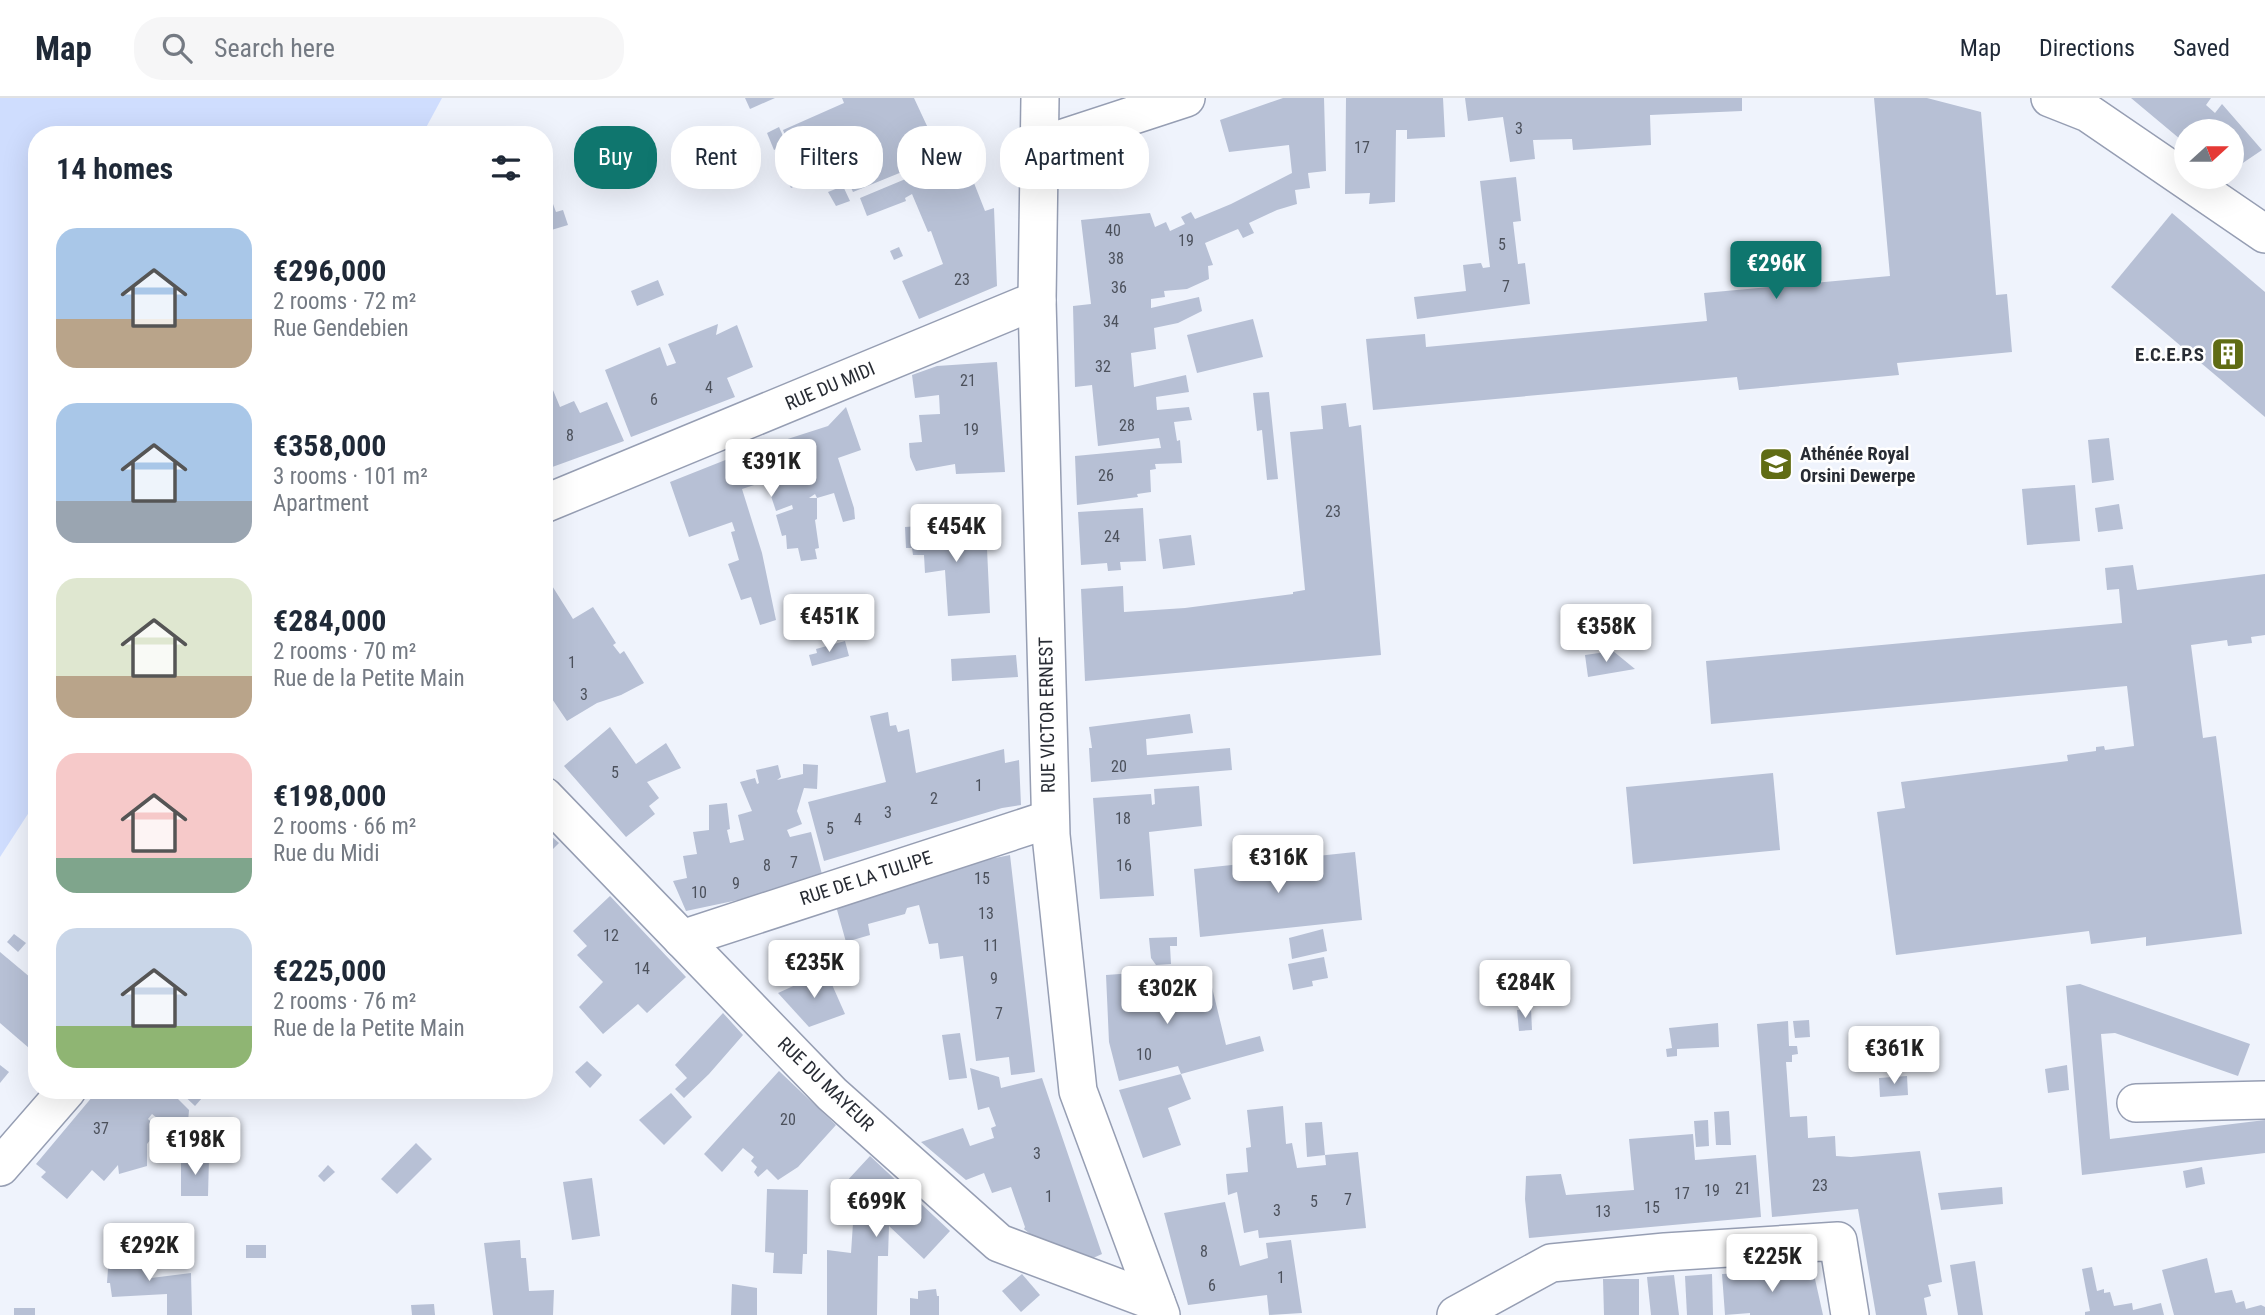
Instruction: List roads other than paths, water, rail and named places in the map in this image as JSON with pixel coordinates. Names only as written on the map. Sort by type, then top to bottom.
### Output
[{"type":"street","name":"RUE VICTOR ERNEST","points":[[1039,126],[1040,98]]},
{"type":"street","points":[[1100,126],[1186,98]]},
{"type":"street","points":[[2050,98],[2088,113],[2265,234]]},
{"type":"street","name":"RUE VICTOR ERNEST","points":[[1038,189],[1037,300],[1050,819],[1078,1091],[1159,1308]]},
{"type":"street","name":"RUE DU MIDI","points":[[553,500],[1037,300]]},
{"type":"street","name":"RUE DU MAYEUR","points":[[553,805],[832,1094],[999,1243],[1159,1308]]},
{"type":"street","name":"RUE DE LA TULIPE","points":[[682,939],[1050,819]]},
{"type":"street","points":[[0,1167],[59,1099]]},
{"type":"street","points":[[2136,1103],[2265,1100]]},
{"type":"street","points":[[1456,1315],[1551,1263],[1665,1252],[1838,1241],[1850,1315]]},
{"type":"place","name":"E.C.E.P.S","points":[[2228,354]]},
{"type":"place","name":"Athénée Royal Orsini Dewerpe","points":[[1776,464]]}]
